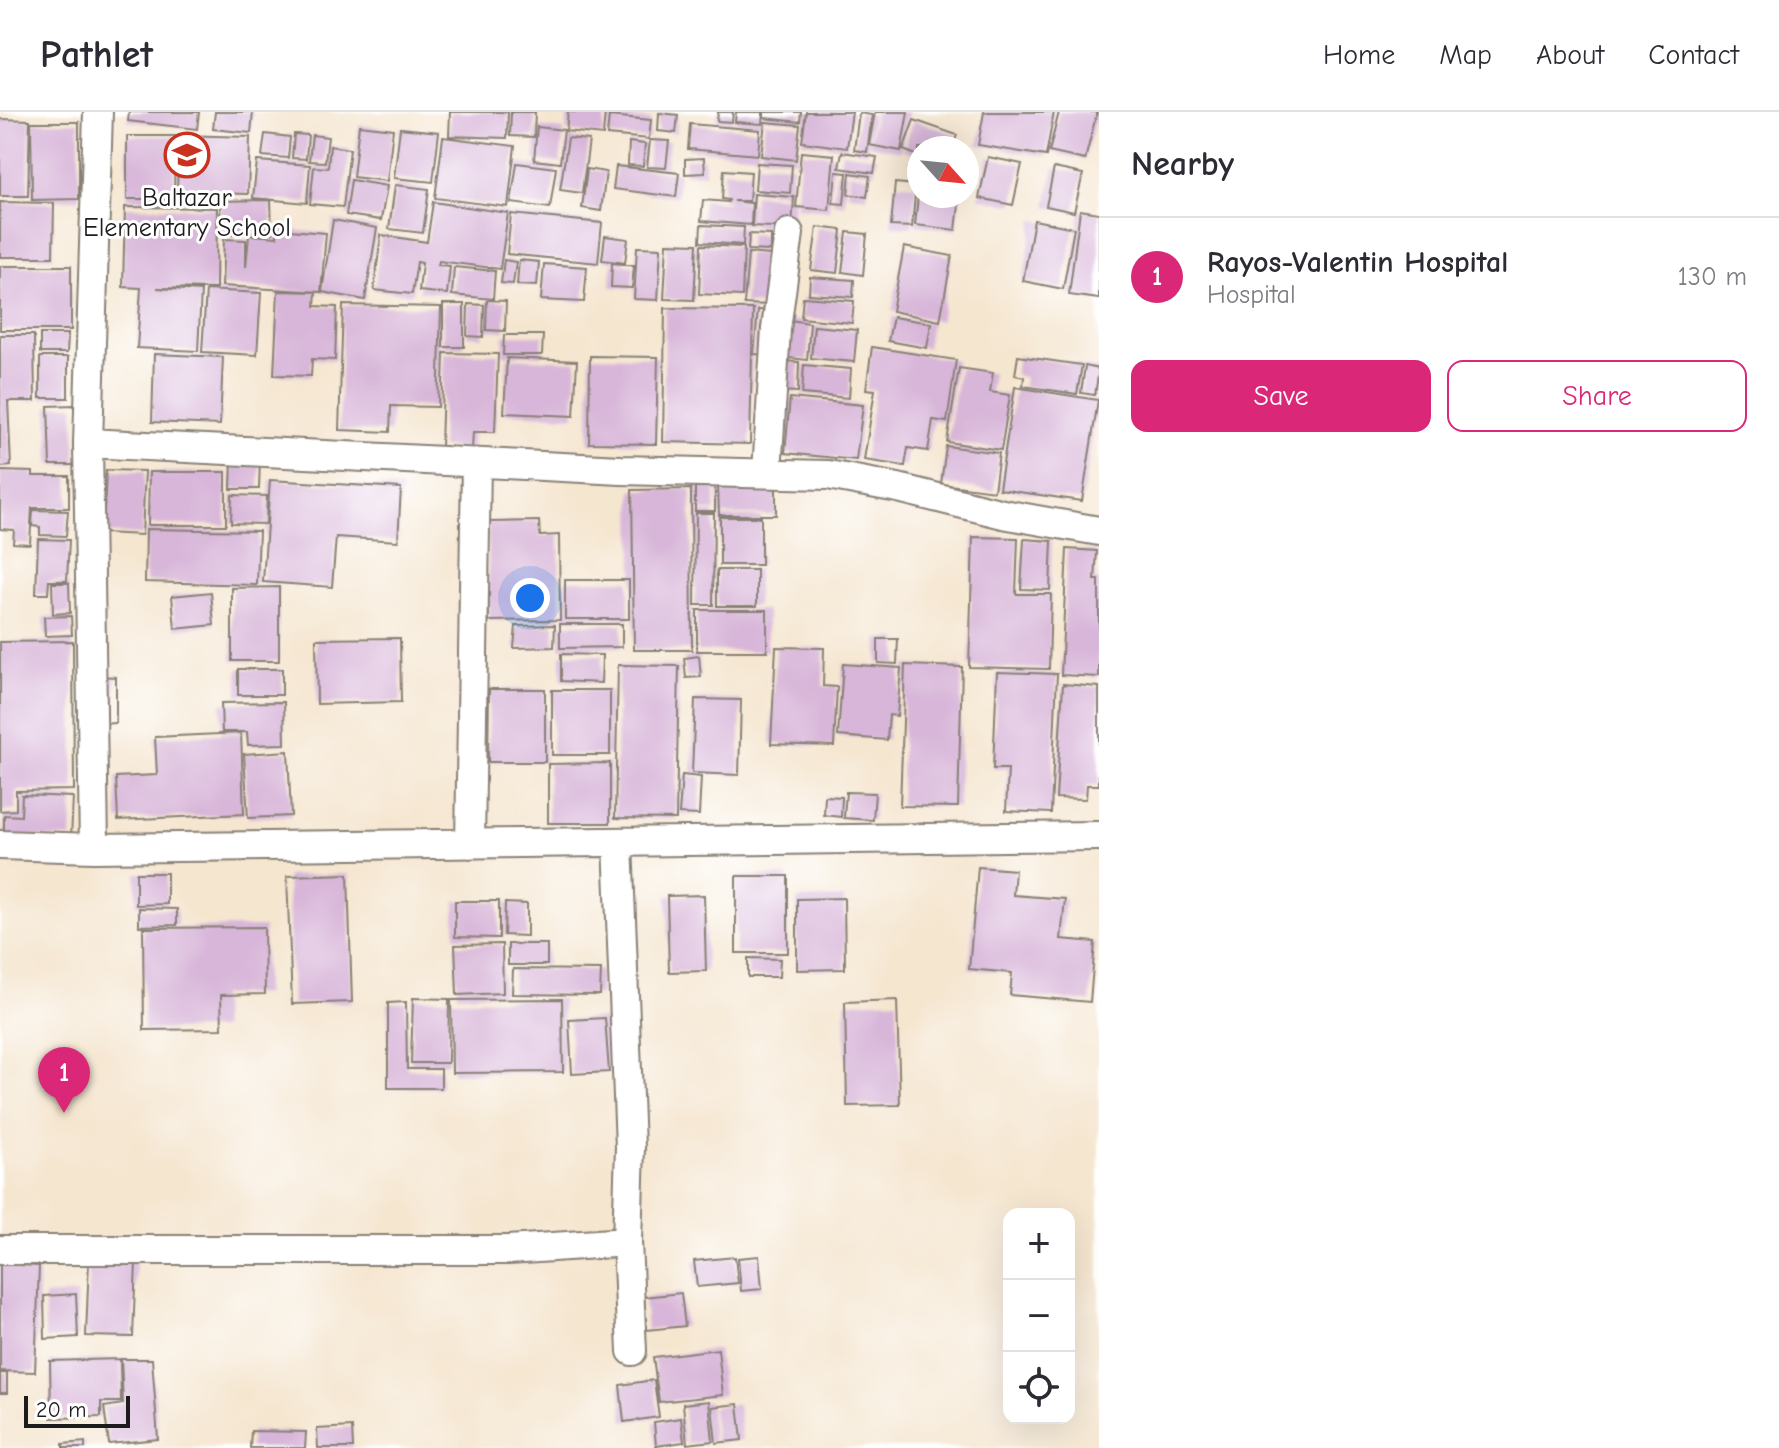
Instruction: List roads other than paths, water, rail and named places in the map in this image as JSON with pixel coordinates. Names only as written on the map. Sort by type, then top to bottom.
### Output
[{"type":"street","points":[[94,848],[88,443],[98,112]]},
{"type":"street","points":[[767,472],[776,329],[789,233]]},
{"type":"street","points":[[88,443],[621,470],[828,475],[898,488],[1003,514],[1099,531]]},
{"type":"street","points":[[470,844],[476,463]]},
{"type":"street","points":[[0,845],[94,848],[1099,836]]},
{"type":"street","points":[[618,842],[630,1147],[627,1242],[632,1351]]},
{"type":"street","points":[[0,1250],[508,1250],[627,1242]]},
{"type":"place","name":"Baltazar Elementary School","points":[[187,155]]},
{"type":"place","name":"Rayos-Valentin Hospital","points":[[64,1113]]}]
